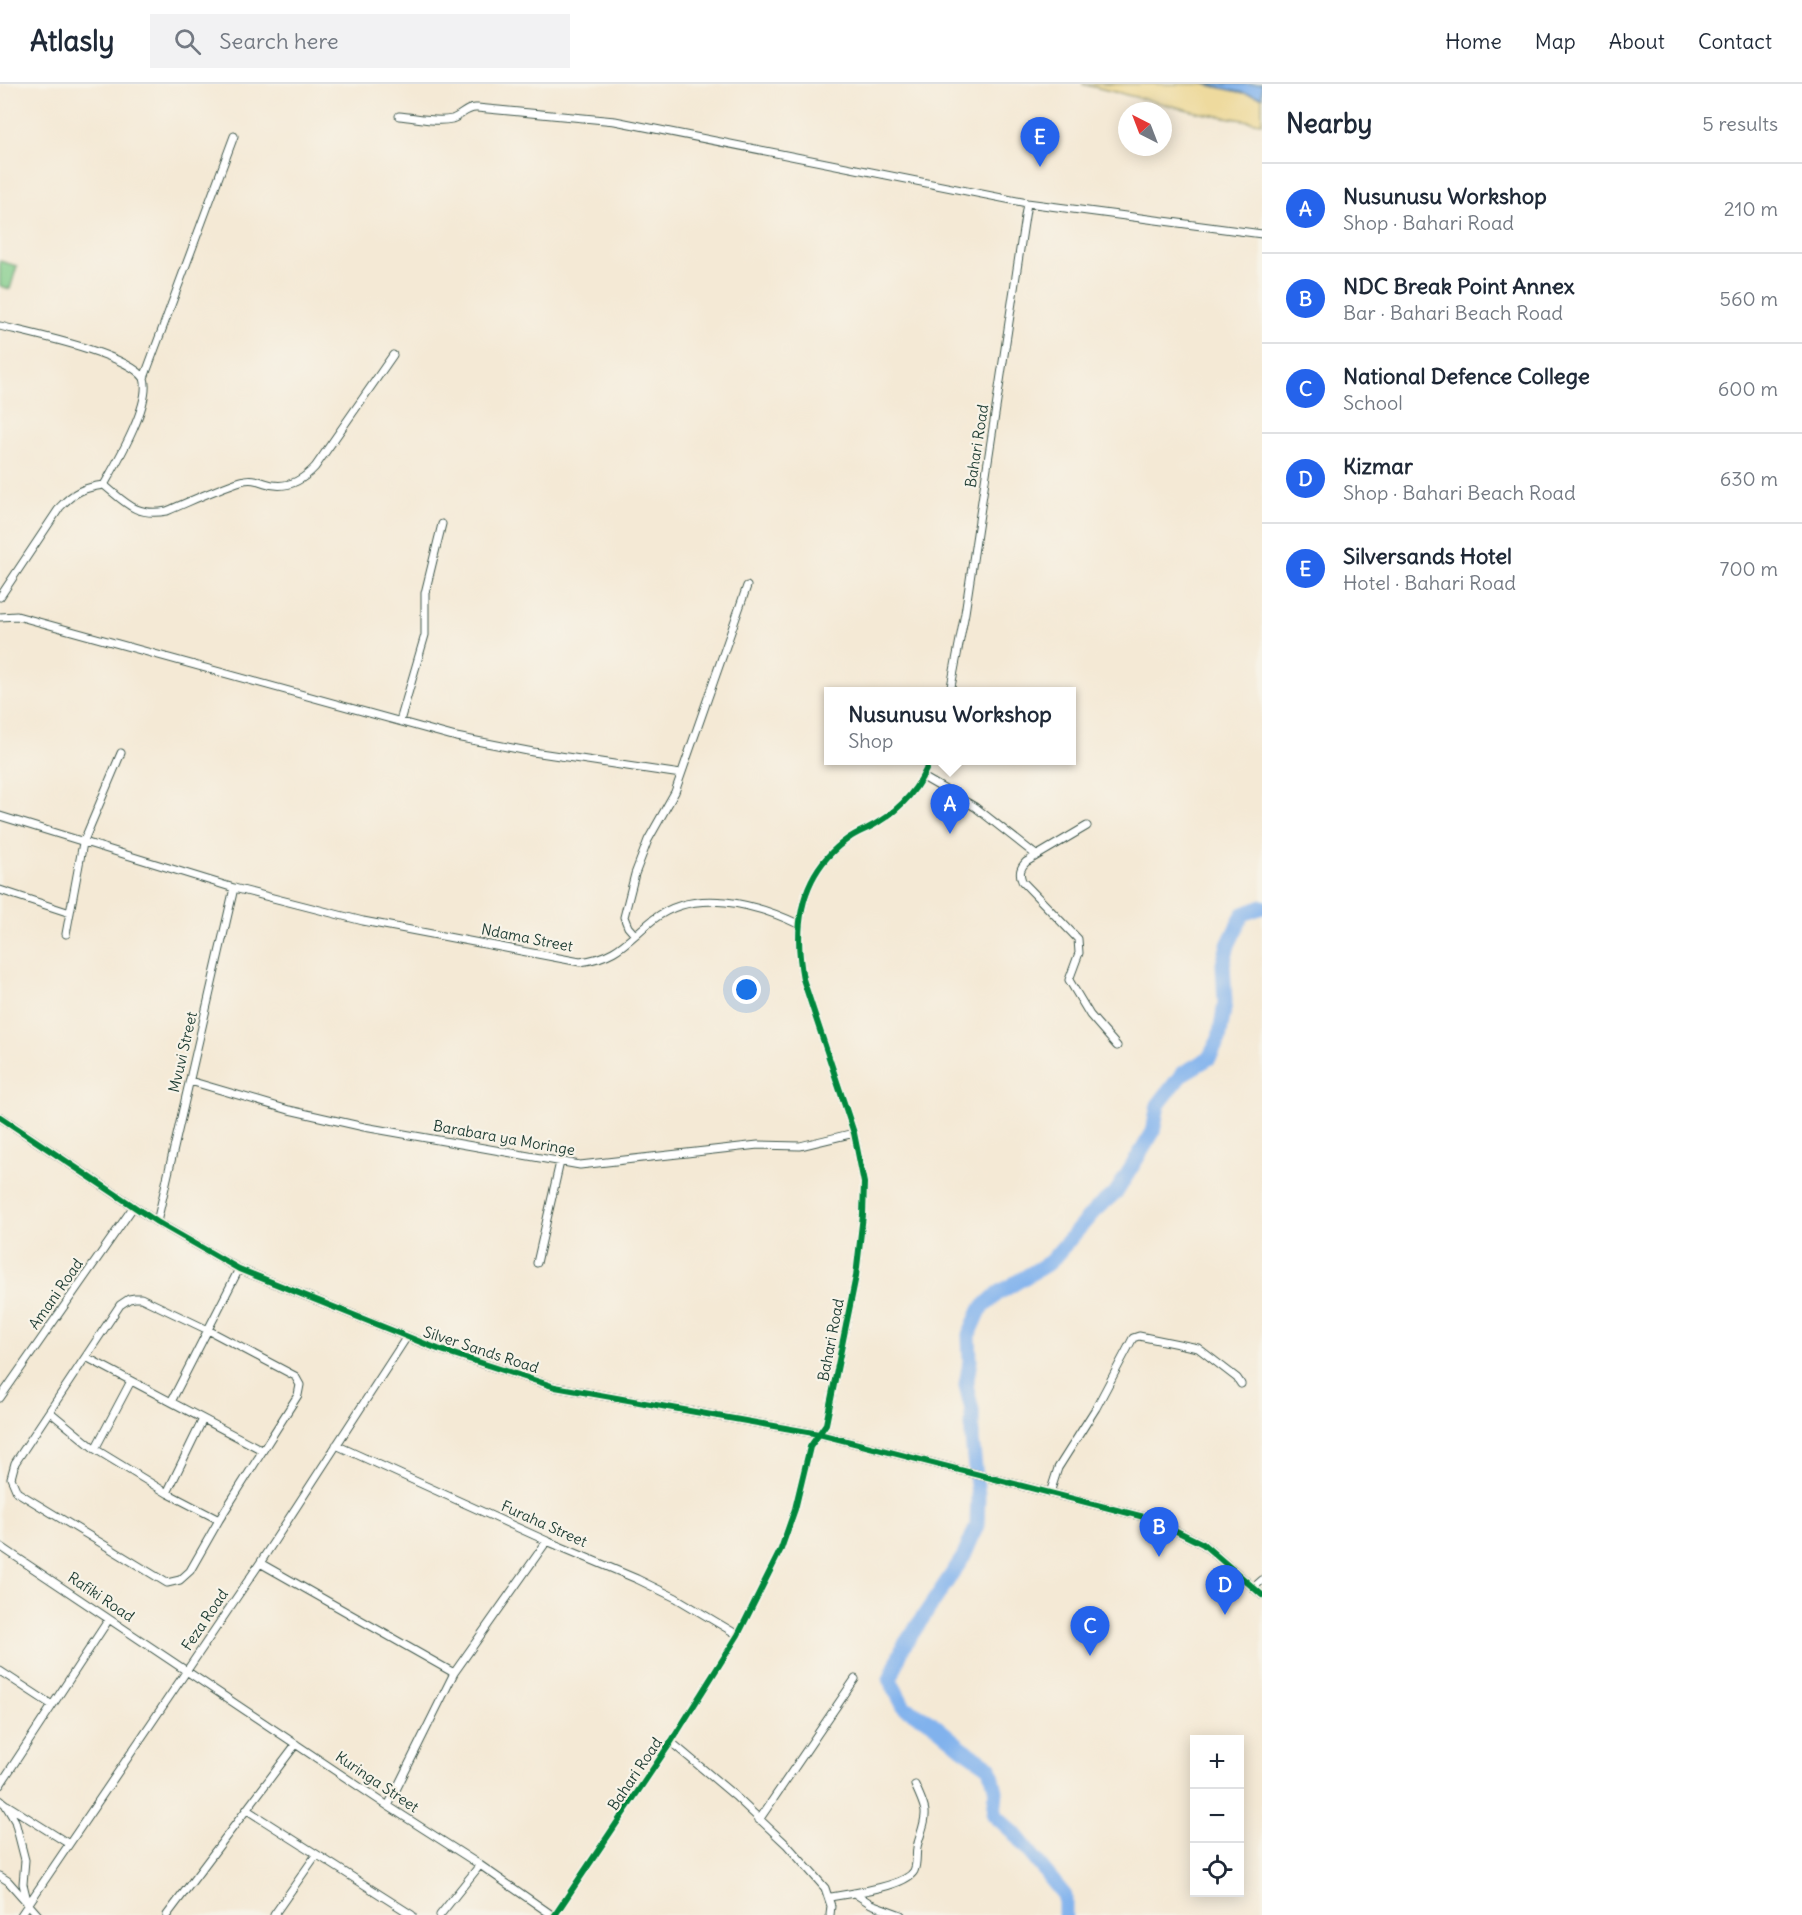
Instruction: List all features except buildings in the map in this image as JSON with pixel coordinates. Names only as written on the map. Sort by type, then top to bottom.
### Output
[{"type":"street","points":[[399,116],[451,119],[468,109],[477,108],[615,121],[1027,203],[1262,234]]},
{"type":"street","points":[[104,485],[128,443],[146,391],[144,378],[234,136]]},
{"type":"street","name":"Bahari Road","points":[[951,687],[965,613],[1027,203]]},
{"type":"street","points":[[0,326],[107,356],[134,368],[144,378]]},
{"type":"street","points":[[0,597],[66,500],[72,494],[87,487],[104,485],[132,508],[155,513],[166,511],[241,481],[258,480],[276,486],[298,482],[315,467],[393,355]]},
{"type":"street","points":[[400,722],[425,635],[425,592],[442,524]]},
{"type":"street","points":[[635,935],[626,922],[626,906],[648,840],[675,792],[747,586]]},
{"type":"street","points":[[0,618],[17,616],[456,737],[532,752],[681,774]]},
{"type":"street","points":[[66,934],[83,843],[121,753]]},
{"type":"street","name":"Bahari Road","points":[[554,1915],[671,1742],[738,1635],[780,1549],[795,1509],[810,1448],[826,1424],[856,1276],[864,1183],[854,1133],[803,979],[798,953],[798,924],[808,888],[818,869],[849,838],[878,823],[902,805],[923,777],[928,765]]},
{"type":"street","points":[[923,777],[975,807],[1036,855]]},
{"type":"street","name":"Ndama Street","points":[[0,816],[234,888],[363,921],[580,962],[600,959],[619,950],[656,917],[681,905],[709,900],[768,912],[798,924]]},
{"type":"street","points":[[1087,826],[1036,855],[1022,866],[1020,876],[1022,881],[1078,939],[1079,953],[1069,980],[1090,1015],[1117,1046]]},
{"type":"street","name":"Mvuvi Street","points":[[158,1222],[234,888]]},
{"type":"street","points":[[0,890],[70,913]]},
{"type":"street","name":"Barabara ya Moringe","points":[[190,1081],[289,1110],[353,1125],[580,1165],[758,1145],[800,1146],[854,1133]]},
{"type":"street","name":"Silver Sands Road","points":[[1,1120],[158,1222],[239,1269],[406,1338],[555,1387],[819,1434],[1152,1519],[1203,1544],[1262,1595]]},
{"type":"street","points":[[537,1263],[560,1162]]},
{"type":"street","name":"Amani Road","points":[[0,1398],[134,1206]]},
{"type":"street","points":[[171,1402],[239,1269]]},
{"type":"street","points":[[141,1298],[208,1330],[296,1376],[300,1385],[298,1395],[186,1576],[174,1582],[167,1582],[17,1492],[11,1478],[15,1463],[120,1305],[129,1299],[141,1298]]},
{"type":"street","points":[[1050,1493],[1058,1468],[1096,1408],[1133,1338],[1138,1336],[1198,1348],[1237,1378],[1241,1384]]},
{"type":"street","name":"Feza Road","points":[[21,1915],[260,1563],[406,1338]]},
{"type":"street","points":[[86,1357],[262,1450]]},
{"type":"street","points":[[95,1449],[131,1381]]},
{"type":"street","points":[[50,1412],[95,1449],[167,1493],[219,1520]]},
{"type":"street","points":[[167,1493],[203,1419]]},
{"type":"street","name":"Furaha Street","points":[[336,1446],[676,1598],[738,1635]]},
{"type":"street","points":[[388,1806],[454,1673],[547,1541]]},
{"type":"street","name":"Rafiki Road","points":[[0,1546],[186,1672]]},
{"type":"street","points":[[260,1563],[454,1673]]},
{"type":"street","points":[[1253,1587],[1262,1580]]},
{"type":"street","points":[[0,1785],[109,1619]]},
{"type":"street","points":[[0,1671],[52,1705]]},
{"type":"street","name":"Kuringa Street","points":[[186,1672],[554,1915]]},
{"type":"street","points":[[759,1820],[855,1679]]},
{"type":"street","points":[[671,1742],[735,1796],[787,1845],[825,1888],[830,1897],[830,1915]]},
{"type":"street","points":[[167,1915],[296,1744]]},
{"type":"street","points":[[830,1897],[900,1882],[914,1871],[918,1844],[927,1814],[915,1785]]},
{"type":"street","points":[[2,1802],[69,1844]]},
{"type":"street","points":[[2,1802],[15,1821],[25,1860],[23,1884],[28,1904]]},
{"type":"street","points":[[247,1810],[412,1915]]},
{"type":"street","points":[[274,1915],[316,1855]]},
{"type":"street","points":[[440,1915],[480,1864]]},
{"type":"street","points":[[0,1876],[38,1915]]},
{"type":"street","points":[[854,1893],[871,1904],[901,1915]]},
{"type":"green space","points":[[0,261],[17,266],[10,289],[0,286]]},
{"type":"sand","points":[[1082,84],[1204,84],[1262,97],[1262,123],[1201,113],[1172,106],[1172,102],[1156,102]]},
{"type":"water","points":[[1204,84],[1262,84],[1262,97]]},
{"type":"waterway","points":[[1065,1915],[1065,1896],[1014,1833],[994,1815],[996,1791],[990,1767],[931,1722],[904,1707],[890,1680],[903,1647],[964,1556],[977,1525],[978,1495],[972,1440],[972,1410],[966,1385],[970,1361],[969,1335],[980,1310],[997,1294],[1050,1262],[1095,1210],[1117,1191],[1153,1132],[1158,1105],[1182,1074],[1209,1058],[1219,1039],[1225,1003],[1223,964],[1228,945],[1243,914],[1262,907]]},
{"type":"cycle path","points":[[555,1915],[671,1742],[738,1635],[781,1549],[795,1509],[810,1447],[826,1424],[856,1276],[864,1183],[854,1133],[803,979],[800,959],[800,920],[810,883],[820,867],[849,838],[877,823],[902,804],[915,788],[928,765]]},
{"type":"cycle path","points":[[0,1117],[157,1222],[239,1269],[438,1349],[555,1387],[819,1434],[1152,1519],[1203,1544],[1262,1595]]},
{"type":"place","name":"Silversands Hotel","points":[[1040,167]]},
{"type":"place","name":"Nusunusu Workshop","points":[[950,834]]},
{"type":"place","name":"NDC Break Point Annex","points":[[1159,1557]]},
{"type":"place","name":"Kizmar","points":[[1225,1615]]},
{"type":"place","name":"National Defence College","points":[[1090,1656]]}]
